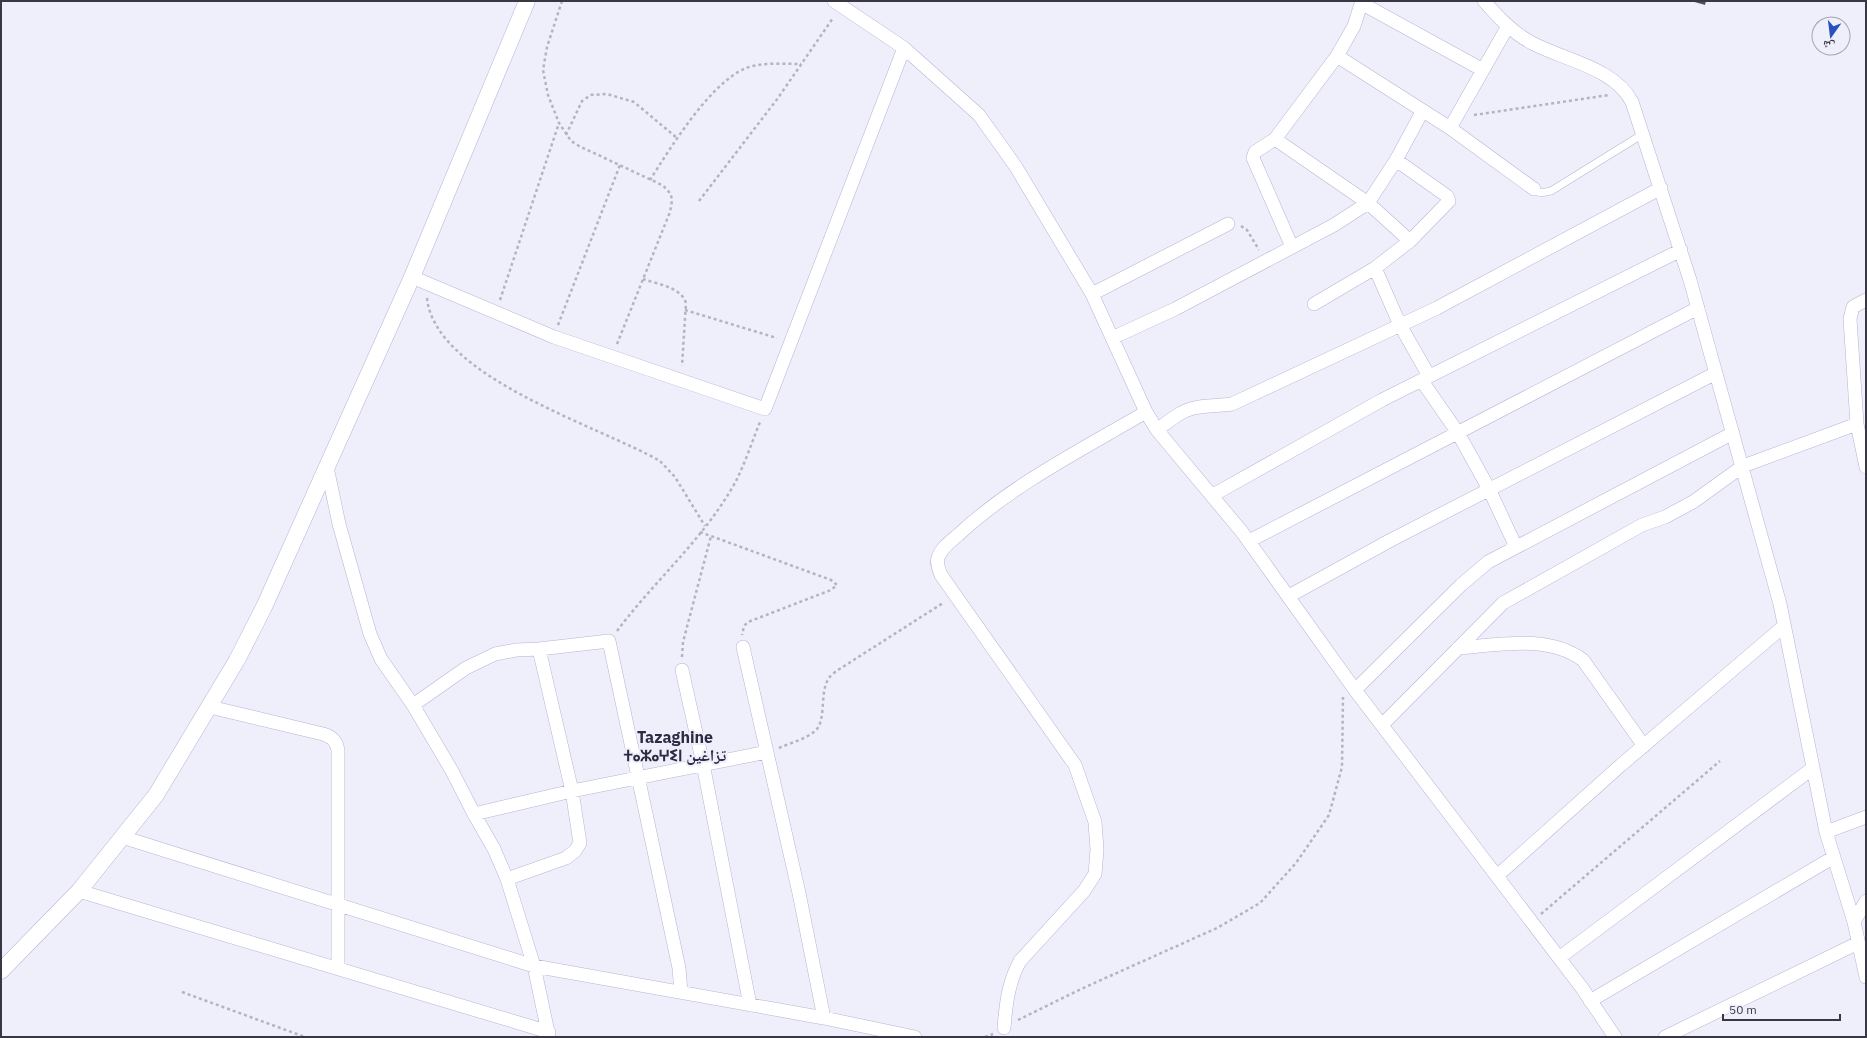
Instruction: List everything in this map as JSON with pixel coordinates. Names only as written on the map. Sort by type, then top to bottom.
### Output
[{"type":"street","points":[[1,971],[79,891],[122,838],[156,795],[210,707],[264,607],[327,467],[419,280],[527,1]]},
{"type":"street","points":[[1484,1],[1508,26],[1532,43],[1611,77],[1627,92],[1643,134],[1681,250],[1743,466],[1784,626],[1826,832],[1854,922],[1866,977]]},
{"type":"street","points":[[1292,248],[1253,158],[1255,152],[1275,139],[1337,56],[1354,26],[1361,2],[1483,70]]},
{"type":"street","points":[[838,3],[904,48],[979,115],[1016,167],[1092,294],[1146,412],[1157,430],[1213,495],[1249,541],[1343,673],[1559,958],[1615,1037]]},
{"type":"street","points":[[1453,123],[1508,26]]},
{"type":"street","points":[[419,280],[554,337],[765,409],[904,48]]},
{"type":"street","points":[[1337,56],[1422,112],[1453,123],[1534,189]]},
{"type":"street","points":[[1112,338],[1176,309],[1292,248],[1334,225],[1368,203],[1396,160],[1422,112]]},
{"type":"street","points":[[1275,139],[1368,203],[1410,242]]},
{"type":"street","points":[[1314,304],[1376,268],[1410,242],[1448,203],[1449,198],[1396,160]]},
{"type":"street","points":[[1157,430],[1183,412],[1208,406],[1232,404],[1437,308],[1660,188]]},
{"type":"street","points":[[1092,294],[1228,224]]},
{"type":"street","points":[[1213,495],[1382,400],[1681,250]]},
{"type":"street","points":[[1376,268],[1400,325],[1425,378],[1489,489],[1516,547]]},
{"type":"street","points":[[1866,300],[1853,307],[1850,319],[1857,424],[1866,467]]},
{"type":"street","points":[[1249,541],[1698,308]]},
{"type":"street","points":[[1289,596],[1489,489],[1716,373]]},
{"type":"street","points":[[1004,1028],[1008,992],[1014,972],[1020,961],[1084,891],[1095,874],[1097,850],[1096,822],[1075,765],[941,575],[937,565],[938,557],[943,549],[983,511],[1037,476],[1146,412]]},
{"type":"street","points":[[1383,724],[1503,603],[1642,525],[1665,517],[1694,502],[1743,466],[1857,424]]},
{"type":"street","points":[[1356,690],[1472,574],[1488,562],[1733,432]]},
{"type":"street","points":[[79,891],[338,968],[549,1034],[534,966],[507,879],[494,849],[452,771],[413,705],[381,659],[370,634],[339,524],[327,467]]},
{"type":"street","points":[[1497,876],[1644,746],[1784,626]]},
{"type":"street","points":[[413,705],[466,668],[495,654],[516,650],[539,649],[609,641],[679,968],[681,992]]},
{"type":"street","points":[[1458,648],[1540,643],[1572,652],[1583,660],[1644,746]]},
{"type":"street","points":[[743,647],[824,1018]]},
{"type":"street","points":[[507,879],[566,858],[575,851],[580,843],[572,791],[539,649]]},
{"type":"street","points":[[682,670],[703,764],[750,1005]]},
{"type":"street","points":[[210,707],[324,734],[331,737],[336,742],[338,750],[338,968]]},
{"type":"street","points":[[474,814],[638,777],[767,752]]},
{"type":"street","points":[[1559,958],[1813,768]]},
{"type":"street","points":[[1826,832],[1866,817]]},
{"type":"street","points":[[122,838],[534,966],[824,1018],[915,1037]]},
{"type":"street","points":[[1590,1001],[1834,857]]},
{"type":"street","points":[[1854,922],[1866,901]]},
{"type":"street","points":[[1665,1037],[1858,943]]},
{"type":"lane","points":[[1534,189],[1540,193],[1551,191],[1643,134]]},
{"type":"path","points":[[562,1],[547,47],[543,70],[548,95],[559,123],[566,135],[579,146],[670,191],[672,205],[612,357]]},
{"type":"path","points":[[699,201],[778,98],[801,64],[838,3]]},
{"type":"path","points":[[650,180],[677,138],[722,84],[735,74],[747,68],[760,65],[801,64]]},
{"type":"path","points":[[1453,123],[1627,92]]},
{"type":"path","points":[[566,135],[582,101],[591,95],[607,94],[634,102],[677,138]]},
{"type":"path","points":[[496,312],[559,123]]},
{"type":"path","points":[[554,337],[620,165]]},
{"type":"path","points":[[1228,224],[1236,224],[1247,230],[1266,261]]},
{"type":"path","points":[[643,279],[680,292],[686,303],[680,380]]},
{"type":"path","points":[[419,280],[432,319],[449,343],[467,361],[521,393],[660,461],[675,477],[705,526]]},
{"type":"path","points":[[685,310],[791,342]]},
{"type":"path","points":[[609,641],[631,612],[688,548],[736,481],[765,409]]},
{"type":"path","points":[[700,532],[831,580],[837,585],[832,590],[748,622],[742,630],[743,647]]},
{"type":"path","points":[[682,670],[683,642],[711,536]]},
{"type":"path","points":[[767,752],[810,735],[817,730],[820,720],[825,685],[829,678],[838,670],[955,595]]},
{"type":"path","points":[[986,1037],[1036,1009],[1217,928],[1260,903],[1296,863],[1330,815],[1342,767],[1343,673]]},
{"type":"path","points":[[1532,922],[1720,761]]},
{"type":"path","points":[[182,992],[305,1037]]},
{"type":"district","name":"Tazaghine ⵜⴰⵣⴰⵖⵉⵏ تزاغين","points":[[675,746]]}]
